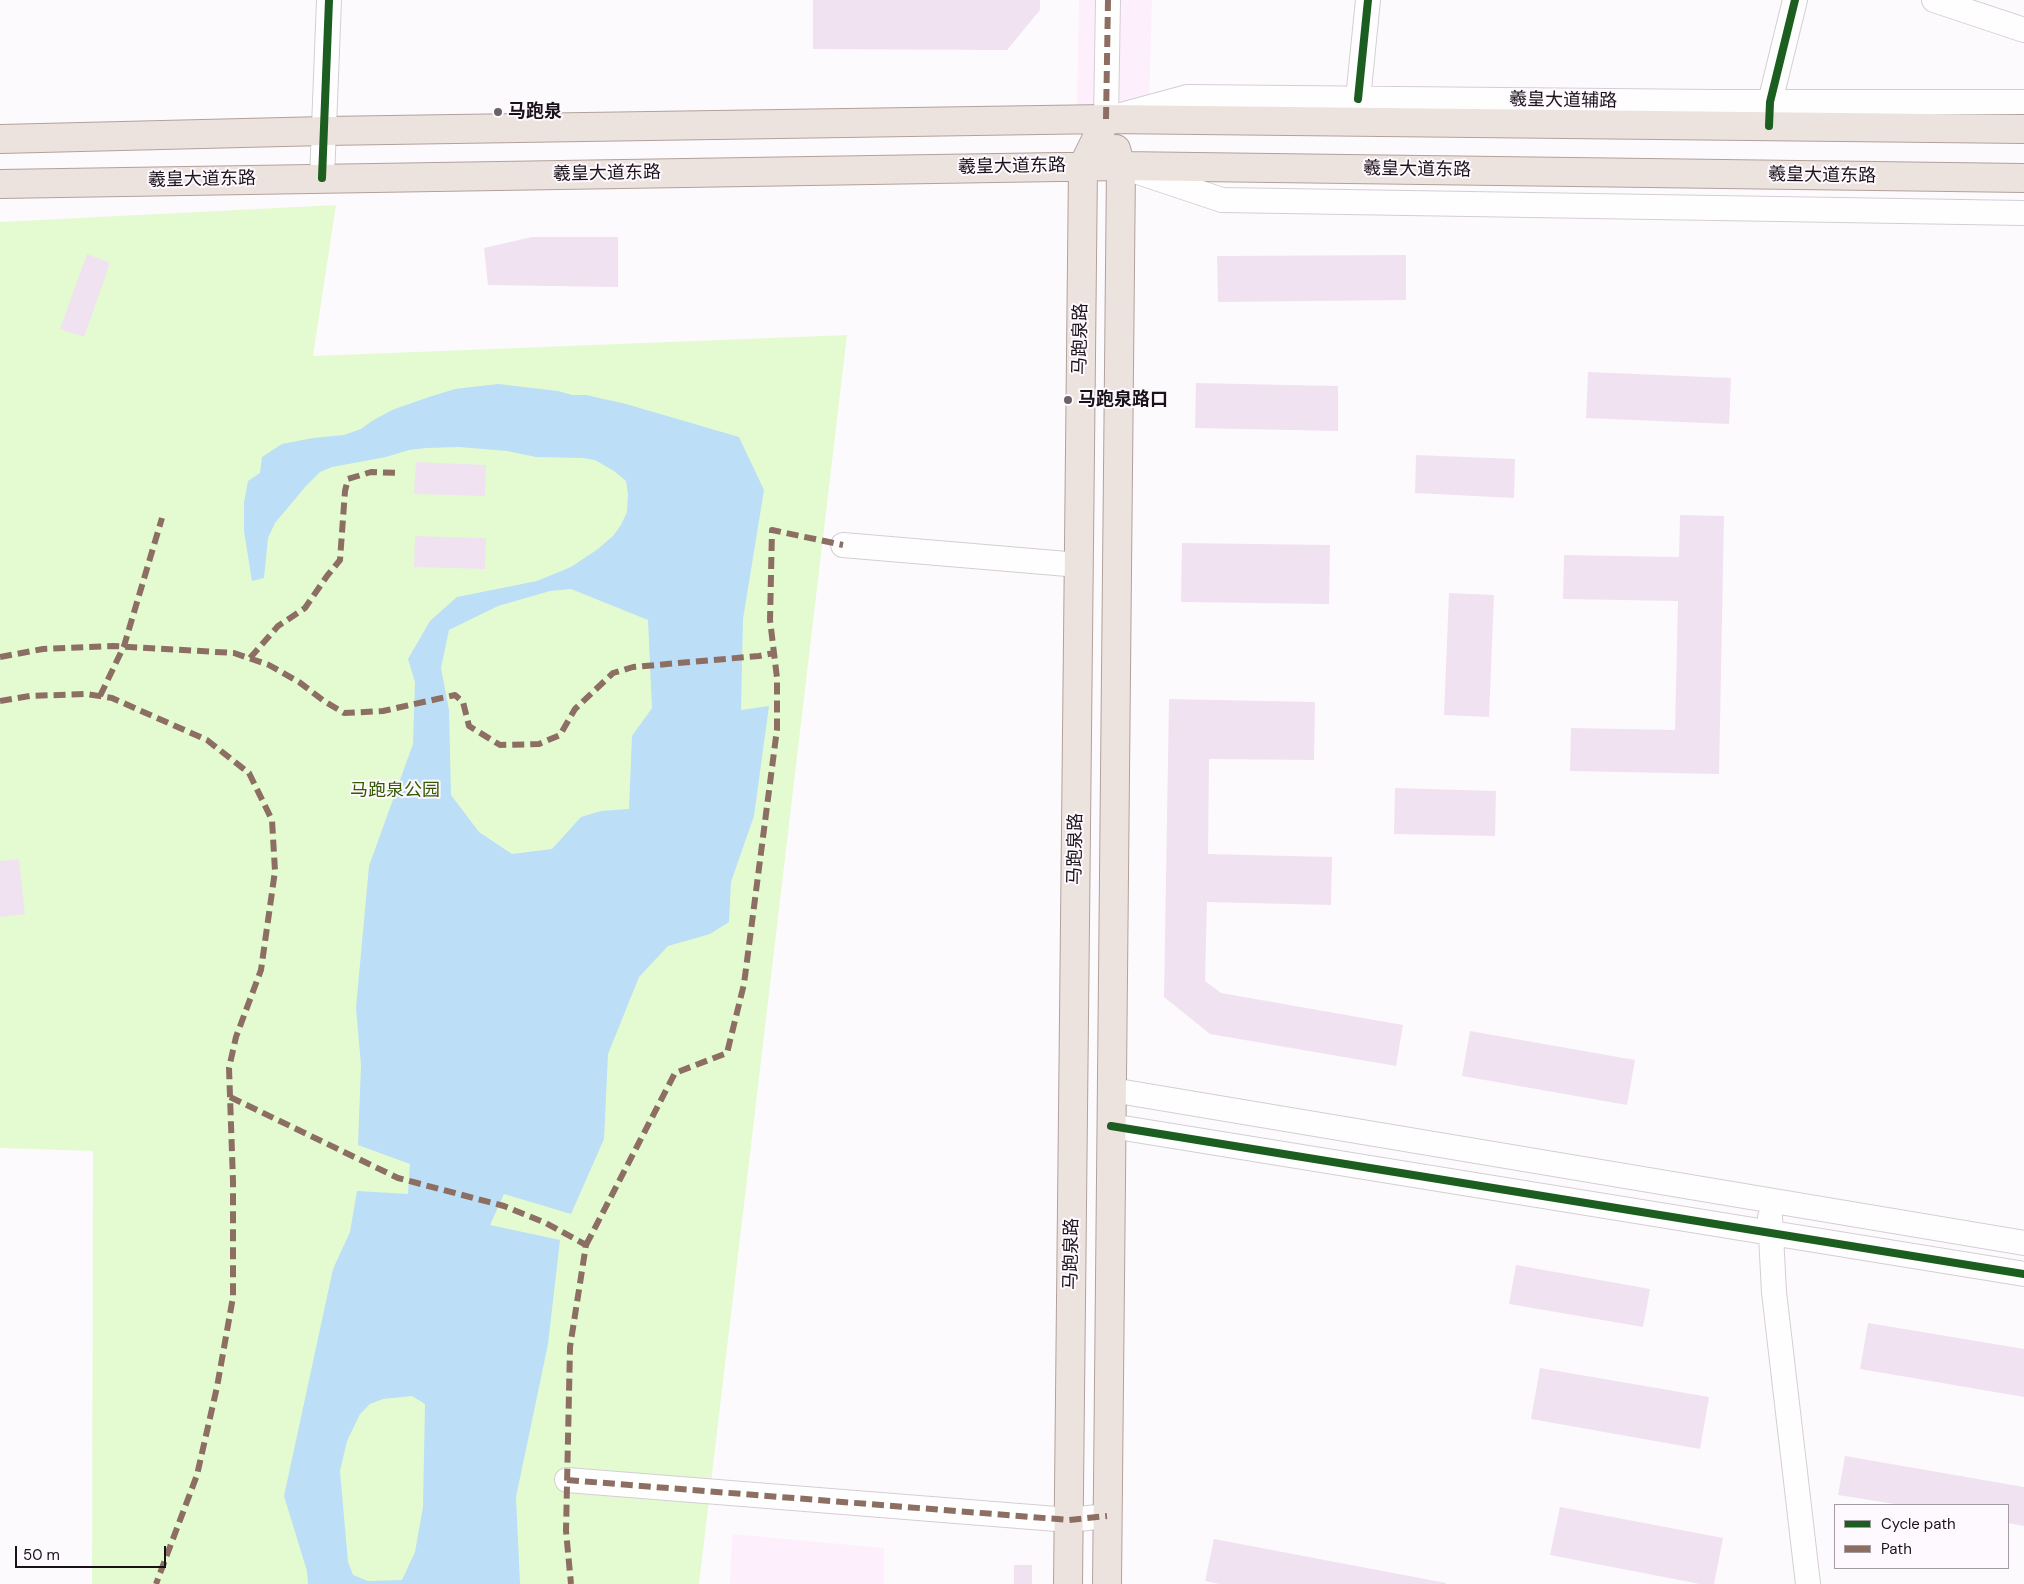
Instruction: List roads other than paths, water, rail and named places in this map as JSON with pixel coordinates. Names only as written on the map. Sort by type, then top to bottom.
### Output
[{"type":"main road","points":[[0,139],[324,131],[1106,119],[1769,114],[2024,129]]},
{"type":"main road","name":"马跑泉路","points":[[1106,119],[1121,166],[1106,1584]]},
{"type":"main road","name":"马跑泉路","points":[[1068,1584],[1083,166],[1106,119]]},
{"type":"main road","name":"羲皇大道东路","points":[[0,184],[1083,166],[2024,178]]},
{"type":"street","points":[[322,178],[329,0]]},
{"type":"street","name":"马跑泉路","points":[[1106,119],[1108,0]]},
{"type":"street","points":[[1358,99],[1368,0]]},
{"type":"street","points":[[1769,114],[1795,0]]},
{"type":"street","points":[[1934,0],[2024,30]]},
{"type":"street","name":"羲皇大道辅路","points":[[1106,119],[1187,97],[1358,99],[1769,114],[2024,102]]},
{"type":"street","points":[[1121,166],[1222,200],[2024,213]]},
{"type":"street","points":[[843,546],[1079,565]]},
{"type":"street","points":[[1112,1090],[2024,1243]]},
{"type":"street","points":[[1111,1126],[2024,1274]]},
{"type":"street","points":[[1769,1200],[1774,1292],[1808,1584]]},
{"type":"street","points":[[567,1480],[1069,1520],[1107,1516]]},
{"type":"water","points":[[498,384],[558,391],[572,395],[586,395],[626,404],[739,437],[764,490],[743,619],[741,710],[769,706],[754,816],[731,882],[729,922],[710,934],[668,946],[639,977],[608,1054],[604,1139],[571,1214],[504,1194],[490,1225],[560,1240],[548,1344],[516,1497],[520,1584],[308,1584],[307,1571],[284,1496],[333,1269],[350,1232],[357,1191],[408,1194],[410,1164],[358,1145],[361,1065],[356,1008],[369,866],[413,744],[415,682],[408,659],[430,621],[457,597],[537,581],[571,567],[598,549],[613,536],[621,525],[627,512],[628,494],[626,481],[614,471],[595,460],[536,457],[507,451],[459,447],[426,448],[332,467],[320,472],[275,523],[268,538],[264,578],[252,581],[244,531],[244,502],[248,481],[260,473],[262,457],[282,444],[344,435],[361,429],[392,410],[455,389]],"holes":[[[571,589],[648,620],[652,708],[632,736],[629,809],[601,811],[581,817],[552,849],[512,854],[479,832],[451,795],[449,710],[441,668],[449,630],[498,606],[550,591]],[[412,1396],[425,1404],[423,1507],[415,1552],[402,1580],[368,1581],[353,1575],[348,1562],[340,1471],[347,1441],[360,1414],[370,1404],[383,1399]]]},
{"type":"place","name":"马跑泉","points":[[498,112]]},
{"type":"place","name":"马跑泉路口","points":[[1068,400]]},
{"type":"park label","name":"马跑泉公园","points":[[395,791]]}]
